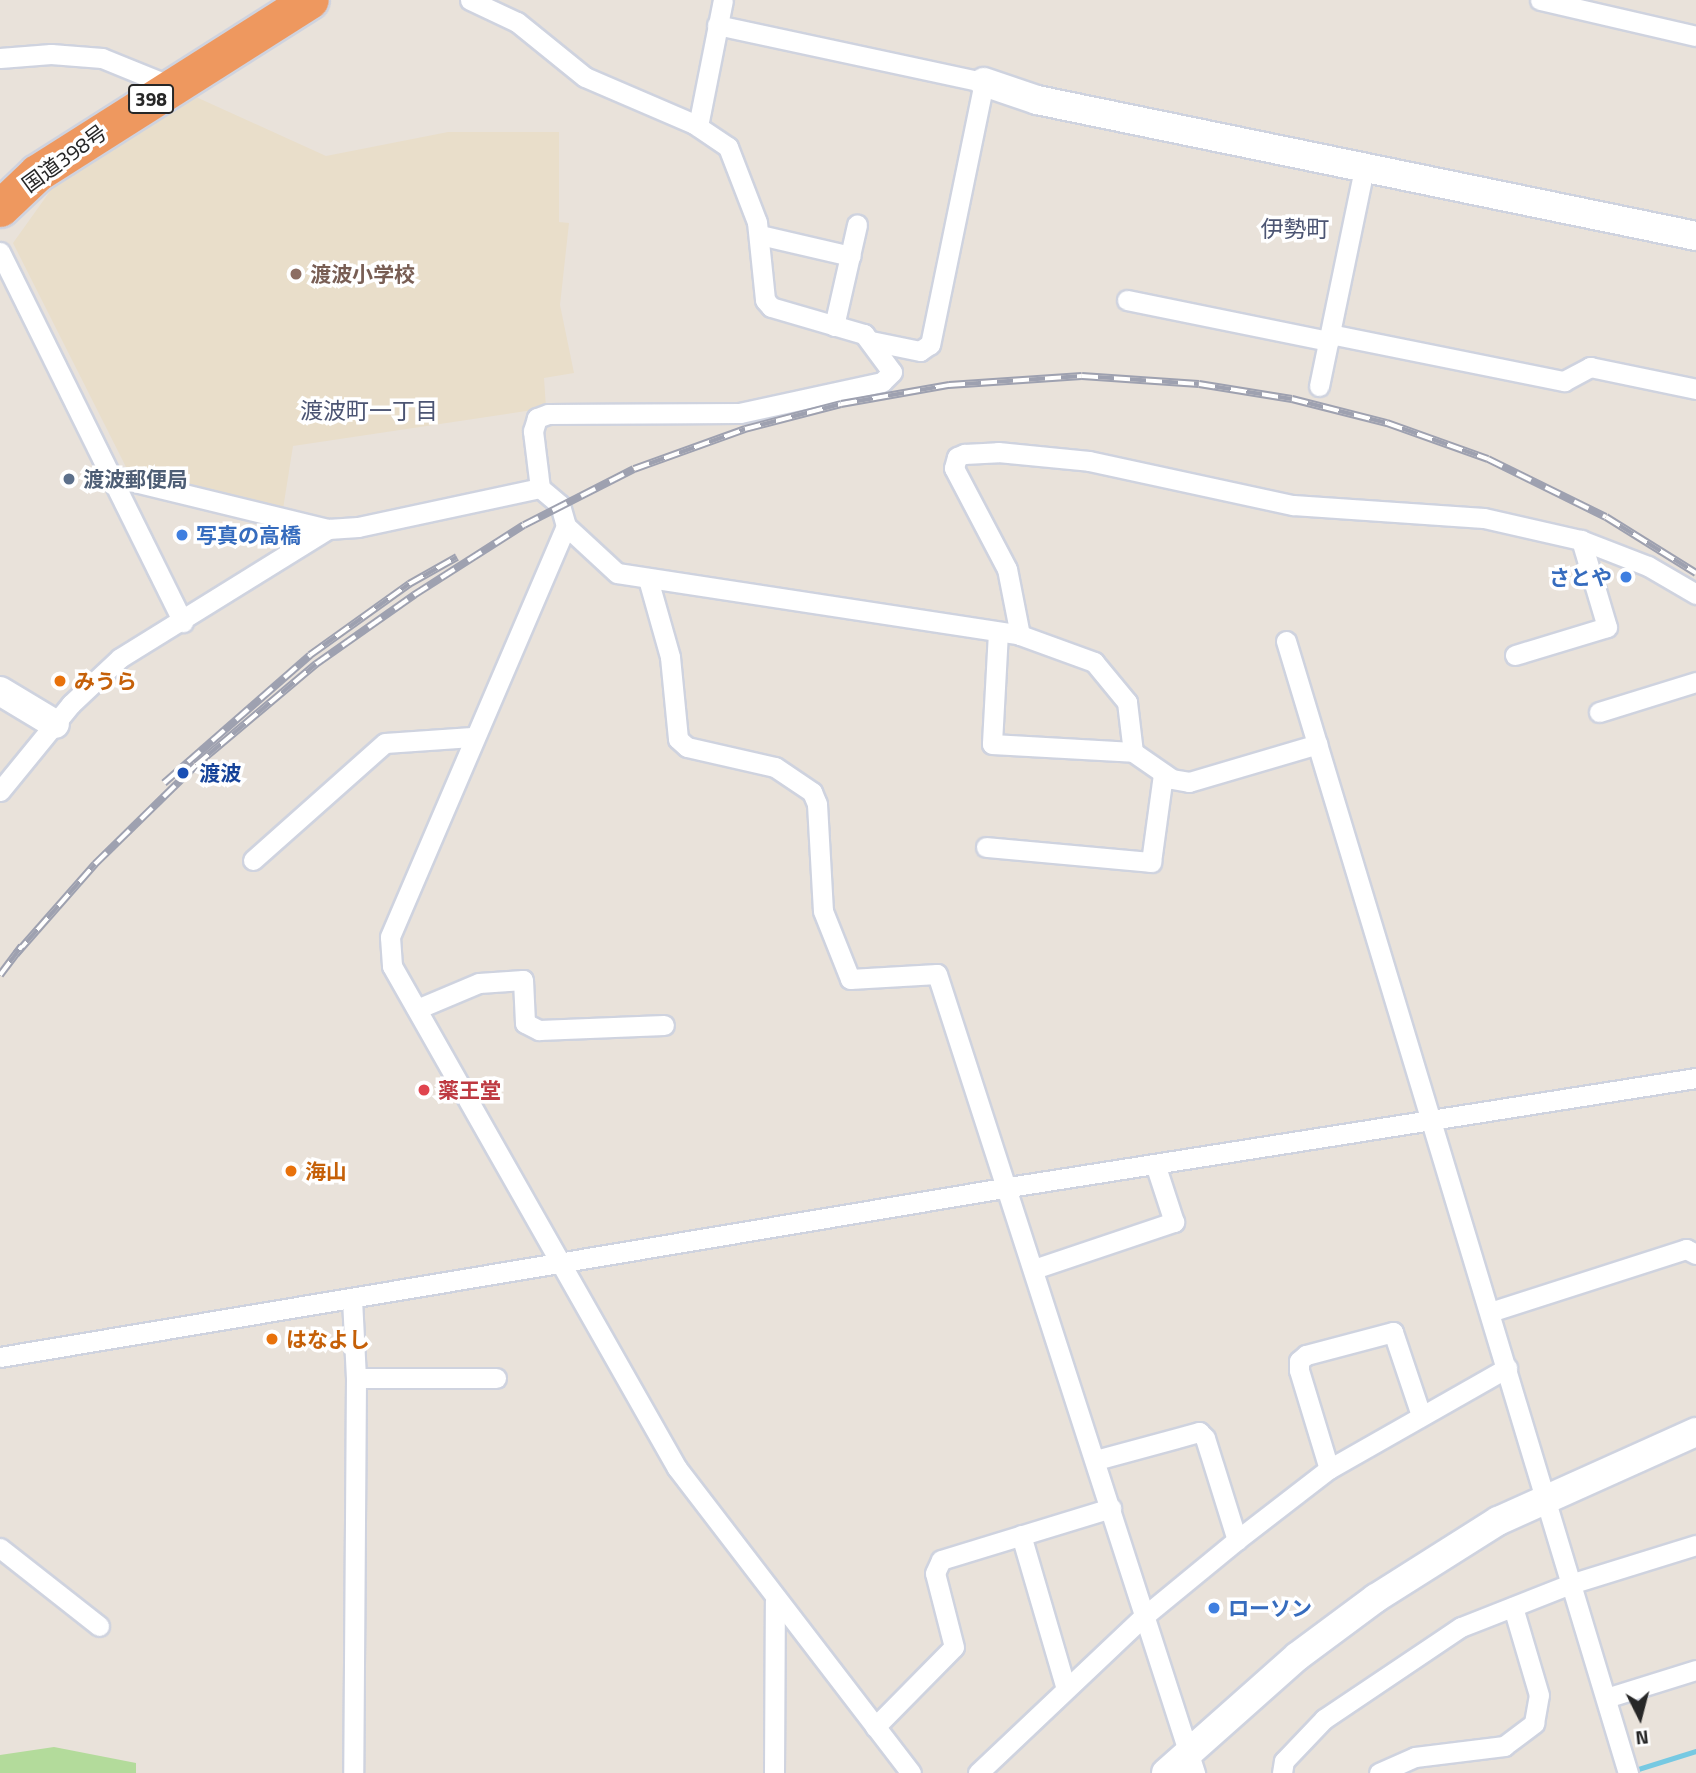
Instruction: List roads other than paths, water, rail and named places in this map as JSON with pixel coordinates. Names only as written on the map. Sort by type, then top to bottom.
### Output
[{"type":"highway","name":"国道398号","points":[[0,208],[37,173],[310,0]]},
{"type":"street","points":[[470,0],[517,22],[603,88],[698,126],[728,147],[760,235],[765,300],[771,307],[864,334],[872,341],[892,372],[882,382],[740,414],[548,414],[537,418],[533,431],[540,488]]},
{"type":"street","points":[[698,126],[723,0]]},
{"type":"street","points":[[1540,0],[1569,3],[1696,36]]},
{"type":"street","points":[[717,26],[984,82],[1037,100],[1696,236]]},
{"type":"street","points":[[0,58],[51,54],[102,58],[171,86]]},
{"type":"street","points":[[872,341],[920,351],[930,344],[984,82]]},
{"type":"street","points":[[1319,386],[1364,169]]},
{"type":"street","points":[[834,326],[857,225]]},
{"type":"street","points":[[760,235],[851,256]]},
{"type":"street","points":[[0,252],[114,477],[183,622]]},
{"type":"street","points":[[1126,300],[1564,381],[1590,367],[1696,389]]},
{"type":"street","points":[[1020,635],[1007,569],[954,468],[957,457],[964,454],[998,452],[1089,461],[1293,505],[1452,514],[1581,540],[1648,566],[1696,594]]},
{"type":"street","points":[[114,477],[328,529]]},
{"type":"street","points":[[0,792],[55,724],[120,658],[183,622],[328,529],[540,488],[557,500],[566,526],[617,573],[1020,635],[1094,662],[1127,702],[1133,752]]},
{"type":"street","points":[[566,526],[472,737],[390,937],[392,966],[521,1187],[558,1261],[677,1468],[775,1601],[911,1773]]},
{"type":"street","points":[[1515,655],[1607,627],[1581,540]]},
{"type":"street","points":[[649,579],[672,667],[678,739],[687,747],[775,767],[812,792],[823,911],[850,979],[937,974],[1009,1187],[1111,1508],[1142,1618],[1192,1763]]},
{"type":"street","points":[[998,632],[992,744],[1133,752],[1163,774],[1189,782],[1318,744]]},
{"type":"street","points":[[1286,641],[1627,1767]]},
{"type":"street","points":[[1599,712],[1696,682]]},
{"type":"street","points":[[0,691],[55,724]]},
{"type":"street","points":[[253,860],[384,743],[472,737]]},
{"type":"street","points":[[986,846],[1151,862],[1163,774]]},
{"type":"street","points":[[417,1009],[480,984],[523,981],[525,1023],[539,1030],[664,1025]]},
{"type":"street","points":[[0,1357],[352,1299],[558,1261],[1696,1078]]},
{"type":"street","points":[[1034,1269],[1174,1222],[1155,1164]]},
{"type":"street","points":[[1490,1312],[1686,1249],[1696,1254]]},
{"type":"street","points":[[352,1299],[356,1378],[354,1773]]},
{"type":"street","points":[[1329,1469],[1299,1370],[1299,1361],[1306,1355],[1393,1332],[1421,1415]]},
{"type":"street","points":[[978,1773],[1142,1618],[1329,1469],[1507,1368]]},
{"type":"street","points":[[356,1378],[496,1378]]},
{"type":"street","points":[[1096,1460],[1199,1432],[1205,1438],[1237,1540]]},
{"type":"street","points":[[1166,1773],[1192,1763],[1297,1656],[1376,1598],[1498,1521],[1696,1432]]},
{"type":"street","points":[[875,1727],[954,1647],[935,1573],[941,1560],[1111,1508]]},
{"type":"street","points":[[1021,1535],[1066,1689]]},
{"type":"street","points":[[1282,1773],[1284,1761],[1324,1719],[1461,1627],[1570,1584],[1696,1545]]},
{"type":"street","points":[[0,1548],[99,1626]]},
{"type":"street","points":[[774,1773],[775,1601]]},
{"type":"street","points":[[1379,1773],[1415,1757],[1504,1746],[1534,1723],[1539,1695],[1513,1607]]},
{"type":"street","points":[[1606,1698],[1696,1670]]},
{"type":"waterway","points":[[1632,1771],[1696,1751]]},
{"type":"railway","points":[[16,954],[95,864],[196,765],[316,664],[414,595],[524,525],[634,469],[745,429],[841,404],[949,385],[1082,376],[1199,384],[1292,399],[1387,423],[1488,459],[1606,517],[1696,573]]},
{"type":"railway","points":[[164,783],[310,655],[409,584],[457,557]]},
{"type":"railway","points":[[0,975],[22,946]]},
{"type":"place","name":"渡波小学校","points":[[296,274]]},
{"type":"place","name":"渡波郵便局","points":[[69,479]]},
{"type":"place","name":"写真の高橋","points":[[182,535]]},
{"type":"place","name":"さとや","points":[[1626,577]]},
{"type":"place","name":"みうら","points":[[60,681]]},
{"type":"place","name":"渡波","points":[[183,773]]},
{"type":"place","name":"薬王堂","points":[[424,1090]]},
{"type":"place","name":"海山","points":[[291,1171]]},
{"type":"place","name":"はなよし","points":[[272,1339]]},
{"type":"place","name":"ローソン","points":[[1214,1608]]},
{"type":"district","name":"伊勢町","points":[[1295,229]]},
{"type":"district","name":"渡波町一丁目","points":[[369,411]]}]
